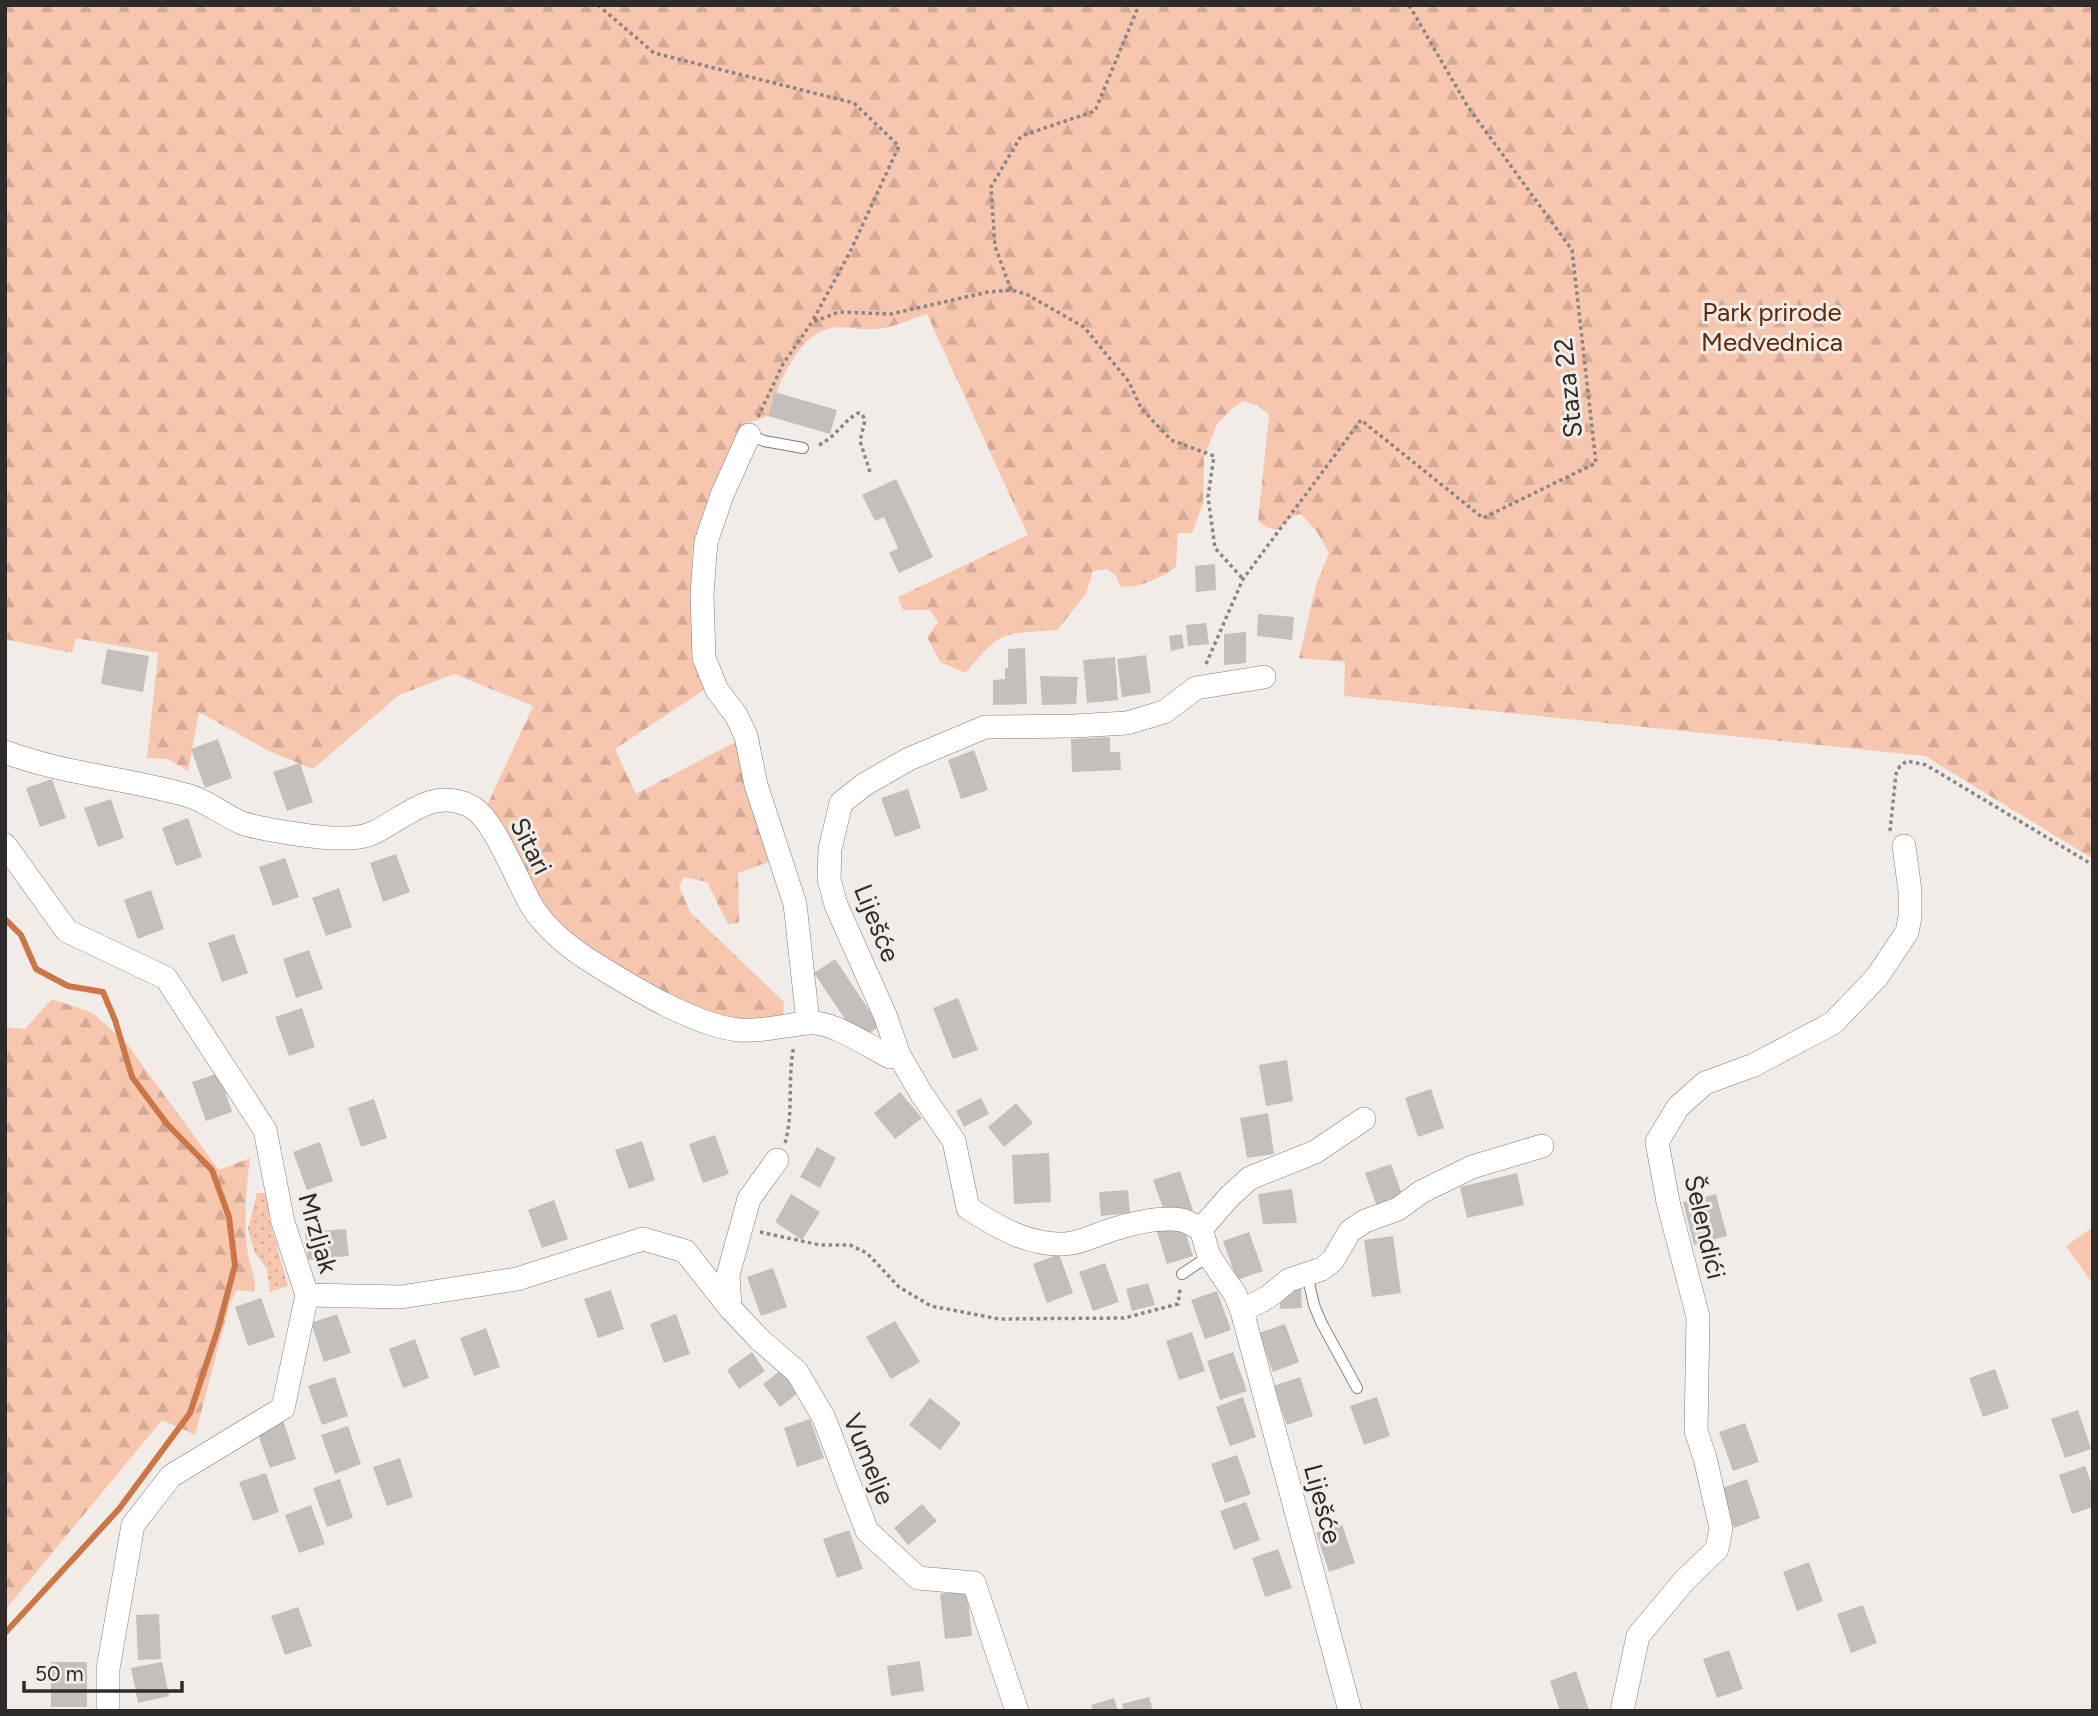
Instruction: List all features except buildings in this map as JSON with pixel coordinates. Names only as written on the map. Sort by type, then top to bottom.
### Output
[{"type":"street","points":[[749,435],[722,495],[706,542],[702,594],[704,658],[717,690],[736,715],[746,736],[756,785],[795,904],[803,1024]]},
{"type":"street","name":"Liješće","points":[[1264,677],[1196,688],[1164,712],[1126,723],[985,727],[909,759],[865,784],[841,803],[830,849],[829,879],[836,905],[885,1014],[899,1055],[954,1141],[968,1208],[990,1223],[1022,1237],[1050,1244],[1073,1243],[1118,1227],[1156,1220],[1181,1220],[1202,1228],[1209,1256],[1242,1311],[1350,1711]]},
{"type":"street","name":"Sitari","points":[[5,752],[33,762],[188,795],[244,824],[328,838],[355,838],[372,833],[425,803],[447,800],[470,806],[485,817],[535,911],[558,938],[598,967],[645,993],[712,1024],[740,1030],[826,1024],[890,1057],[899,1055]]},
{"type":"street","name":"Mrzljak","points":[[5,845],[67,931],[166,978],[265,1130],[283,1222],[307,1295],[283,1408],[172,1476],[133,1525],[108,1669],[108,1711]]},
{"type":"street","name":"Šelendići","points":[[1622,1711],[1638,1636],[1684,1581],[1717,1549],[1721,1528],[1696,1431],[1698,1317],[1668,1202],[1657,1142],[1678,1107],[1705,1083],[1754,1065],[1833,1023],[1877,977],[1892,957],[1908,924],[1910,891],[1904,846]]},
{"type":"street","points":[[1202,1228],[1250,1178],[1314,1152],[1364,1119]]},
{"type":"street","points":[[1242,1311],[1268,1297],[1289,1280],[1322,1269],[1333,1260],[1350,1231],[1365,1221],[1398,1209],[1422,1192],[1472,1167],[1542,1146]]},
{"type":"street","points":[[730,1308],[728,1275],[749,1199],[777,1160]]},
{"type":"street","name":"Vumelje","points":[[307,1295],[401,1297],[517,1279],[643,1238],[685,1251],[730,1308],[759,1339],[797,1372],[824,1418],[867,1531],[918,1578],[974,1583],[1017,1711]]},
{"type":"lane","points":[[749,435],[764,441],[803,448]]},
{"type":"lane","points":[[1182,1274],[1209,1256]]},
{"type":"lane","points":[[1307,1274],[1321,1322],[1357,1388]]},
{"type":"path","points":[[598,5],[654,53],[854,103],[900,146],[850,251],[812,322],[783,364],[749,435]]},
{"type":"path","points":[[1011,290],[995,246],[991,187],[1021,136],[1095,111],[1139,5]]},
{"type":"path","name":"Staza 22","points":[[1243,579],[1361,420],[1483,518],[1595,463],[1572,250],[1468,107],[1409,5]]},
{"type":"path","points":[[812,322],[839,312],[891,314],[988,292],[1011,290],[1026,294],[1084,327],[1129,382],[1141,408],[1171,440],[1214,456],[1208,497],[1216,548],[1243,579],[1196,688]]},
{"type":"path","points":[[803,448],[821,444],[838,433],[853,415],[862,414],[865,420],[860,441],[872,475]]},
{"type":"path","points":[[1904,846],[1890,844],[1896,774],[1906,761],[1926,765],[2093,865]]},
{"type":"path","points":[[777,1160],[787,1140],[790,1063],[803,1024]]},
{"type":"path","points":[[741,1227],[794,1241],[850,1245],[867,1253],[899,1287],[931,1306],[999,1319],[1124,1318],[1178,1304],[1182,1274]]},
{"type":"green space","name":"Park prirode Medvednica","points":[[5,5],[2093,5],[2093,854],[2090,857],[1925,756],[1344,696],[1345,662],[1299,658],[1316,585],[1329,553],[1317,532],[1301,514],[1295,515],[1277,530],[1258,521],[1269,415],[1259,406],[1243,401],[1217,424],[1204,458],[1203,504],[1192,533],[1178,533],[1176,566],[1149,582],[1126,587],[1120,586],[1116,576],[1107,569],[1093,571],[1086,594],[1057,630],[1004,636],[987,648],[966,673],[940,662],[927,637],[938,622],[930,610],[903,610],[898,597],[1028,535],[927,314],[882,328],[827,329],[816,334],[797,353],[776,392],[768,416],[748,423],[709,521],[692,550],[695,612],[710,686],[615,749],[636,794],[741,739],[771,861],[738,873],[739,923],[728,924],[707,882],[684,877],[679,886],[690,912],[784,1002],[783,1017],[772,1024],[717,1018],[637,981],[559,930],[485,810],[533,706],[454,674],[399,695],[313,769],[269,751],[199,712],[188,771],[168,759],[147,758],[158,653],[76,638],[72,653],[5,639]]},
{"type":"green space","points":[[52,999],[93,1013],[127,1044],[219,1170],[250,1158],[246,1230],[255,1287],[254,1292],[237,1290],[230,1303],[195,1435],[162,1420],[5,1610],[5,1027],[25,1029]]},
{"type":"green space","points":[[257,1193],[269,1193],[269,1218],[288,1286],[270,1292],[267,1269],[255,1253],[248,1229]]},
{"type":"green space","points":[[2093,1227],[2093,1284],[2066,1246]]},
{"type":"waterway","points":[[5,919],[21,935],[36,969],[68,986],[103,992],[115,1020],[132,1077],[167,1124],[212,1170],[229,1217],[235,1265],[218,1329],[190,1413],[119,1509],[5,1633]]}]
